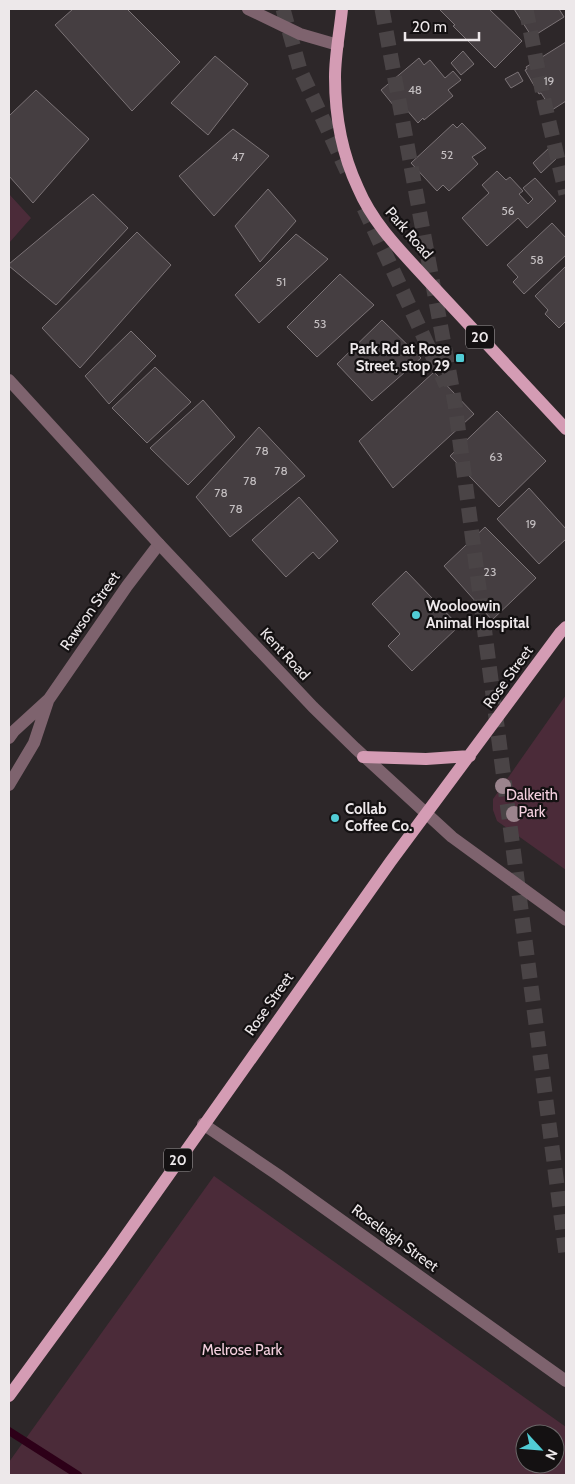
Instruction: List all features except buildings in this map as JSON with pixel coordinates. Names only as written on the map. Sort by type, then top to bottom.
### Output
[{"type":"main road","name":"Park Road","points":[[342,9],[335,75],[336,98],[342,138],[357,186],[370,213],[386,234],[566,429]]},
{"type":"main road","name":"Rose Street","points":[[9,1396],[110,1258],[390,861],[563,630],[566,617]]},
{"type":"main road","points":[[363,757],[426,759],[470,756]]},
{"type":"street","points":[[248,9],[300,34],[338,45]]},
{"type":"street","name":"Kent Road","points":[[9,380],[312,707],[363,757],[452,837],[566,920]]},
{"type":"street","name":"Rawson Street","points":[[9,738],[14,731],[49,699],[127,586],[159,544]]},
{"type":"street","name":"Rawson Street","points":[[9,786],[34,744],[49,699]]},
{"type":"street","name":"Roseleigh Street","points":[[203,1124],[278,1175],[566,1381]]},
{"type":"green space","points":[[9,194],[31,218],[9,243]]},
{"type":"green space","name":"Dalkeith Park","points":[[566,695],[566,870],[497,821],[493,810],[493,799]]},
{"type":"green space","name":"Melrose Park","points":[[214,1176],[562,1424],[515,1424],[515,1474],[565,1474],[566,1427],[566,1475],[9,1475],[9,1462]]},
{"type":"waterway","points":[[9,1431],[78,1475]]},
{"type":"tunnel","points":[[283,9],[300,70],[347,171]]},
{"type":"tunnel","points":[[382,9],[455,404],[566,1254]]},
{"type":"tunnel","points":[[526,9],[545,105],[566,194]]},
{"type":"tunnel","points":[[364,208],[446,385]]},
{"type":"place","name":"Park Rd at Rose Street, stop 29","points":[[460,358]]},
{"type":"place","name":"Wooloowin Animal Hospital","points":[[416,615]]},
{"type":"place","name":"Collab Coffee Co.","points":[[335,818]]}]
